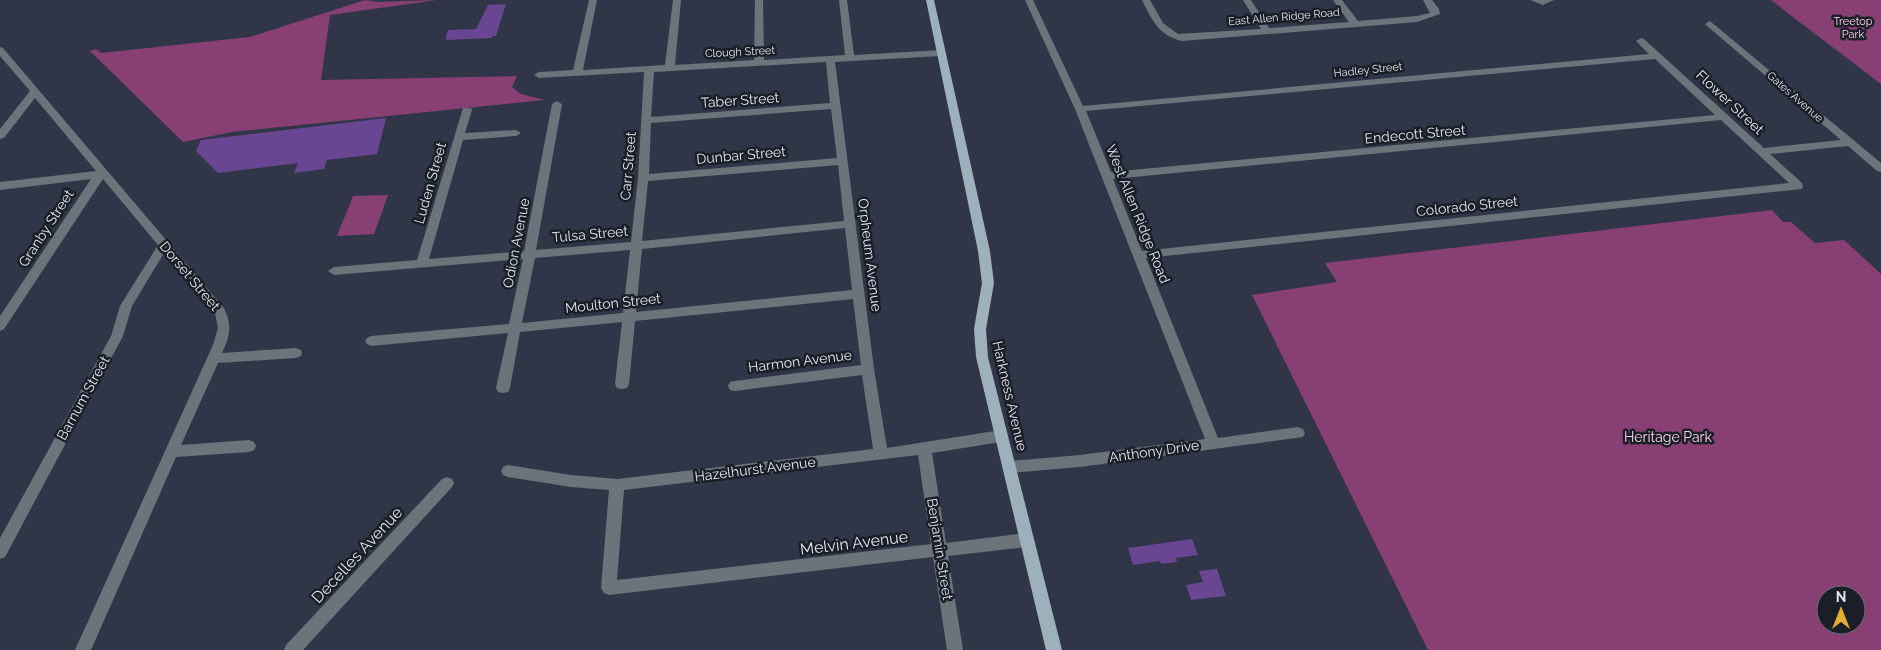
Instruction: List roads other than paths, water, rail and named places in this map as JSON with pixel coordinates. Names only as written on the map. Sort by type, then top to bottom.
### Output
[{"type":"main road","name":"Harkness Avenue","points":[[930,0],[984,250],[988,283],[980,339],[982,357],[1054,650]]},
{"type":"street","points":[[577,73],[593,0]]},
{"type":"street","points":[[670,68],[677,0]]},
{"type":"street","points":[[759,0],[759,64]]},
{"type":"street","points":[[843,0],[850,58]]},
{"type":"street","name":"West Allen Ridge Road","points":[[1029,0],[1080,109],[1108,176],[1213,442]]},
{"type":"street","name":"East Allen Ridge Road","points":[[1146,0],[1163,30],[1172,36],[1185,38],[1428,17],[1435,14],[1430,4]]},
{"type":"street","points":[[1247,0],[1266,30]]},
{"type":"street","points":[[1337,0],[1354,22]]},
{"type":"street","points":[[1534,0],[1542,2],[1550,0]]},
{"type":"street","name":"Gates Avenue","points":[[1710,24],[1848,143],[1881,169]]},
{"type":"street","name":"Flower Street","points":[[1641,41],[1798,186]]},
{"type":"street","name":"Dorset Street","points":[[0,50],[4,63],[35,91],[222,315],[224,331],[213,358],[84,650]]},
{"type":"street","name":"Clough Street","points":[[540,75],[942,54]]},
{"type":"street","name":"Hadley Street","points":[[1080,109],[1657,56]]},
{"type":"street","name":"Orpheum Avenue","points":[[830,59],[858,294],[881,454]]},
{"type":"street","name":"Carr Street","points":[[622,384],[643,178],[649,69]]},
{"type":"street","points":[[0,136],[35,91]]},
{"type":"street","name":"Odion Avenue","points":[[503,388],[544,181],[557,104]]},
{"type":"street","name":"Taber Street","points":[[647,120],[835,106]]},
{"type":"street","name":"Luden Street","points":[[422,264],[467,110]]},
{"type":"street","name":"Endecott Street","points":[[1108,176],[1724,117]]},
{"type":"street","points":[[459,137],[516,133]]},
{"type":"street","points":[[1761,152],[1848,143]]},
{"type":"street","name":"Dunbar Street","points":[[643,178],[843,161]]},
{"type":"street","points":[[0,186],[86,177],[102,173]]},
{"type":"street","name":"Granby Street","points":[[0,326],[5,313],[102,173]]},
{"type":"street","name":"Colorado Street","points":[[1139,255],[1798,186]]},
{"type":"street","name":"Tulsa Street","points":[[334,271],[635,246],[850,224]]},
{"type":"street","name":"Barnum Street","points":[[0,552],[117,336],[126,306],[164,244]]},
{"type":"street","name":"Moulton Street","points":[[371,341],[858,294]]},
{"type":"street","points":[[213,358],[296,353]]},
{"type":"street","name":"Harmon Avenue","points":[[736,386],[868,369]]},
{"type":"street","name":"Anthony Drive","points":[[1009,467],[1080,461],[1213,442],[1298,433]]},
{"type":"street","name":"Hazelhurst Avenue","points":[[508,471],[571,481],[617,485],[924,449],[1001,436]]},
{"type":"street","points":[[171,452],[248,446]]},
{"type":"street","name":"Benjamin Street","points":[[924,449],[955,650]]},
{"type":"street","name":"Decelles Avenue","points":[[292,650],[447,484]]},
{"type":"street","name":"Melvin Avenue","points":[[617,485],[609,588],[1026,540]]},
{"type":"park label","name":"Treetop Park","points":[[1853,27]]},
{"type":"park label","name":"Heritage Park","points":[[1668,437]]}]
